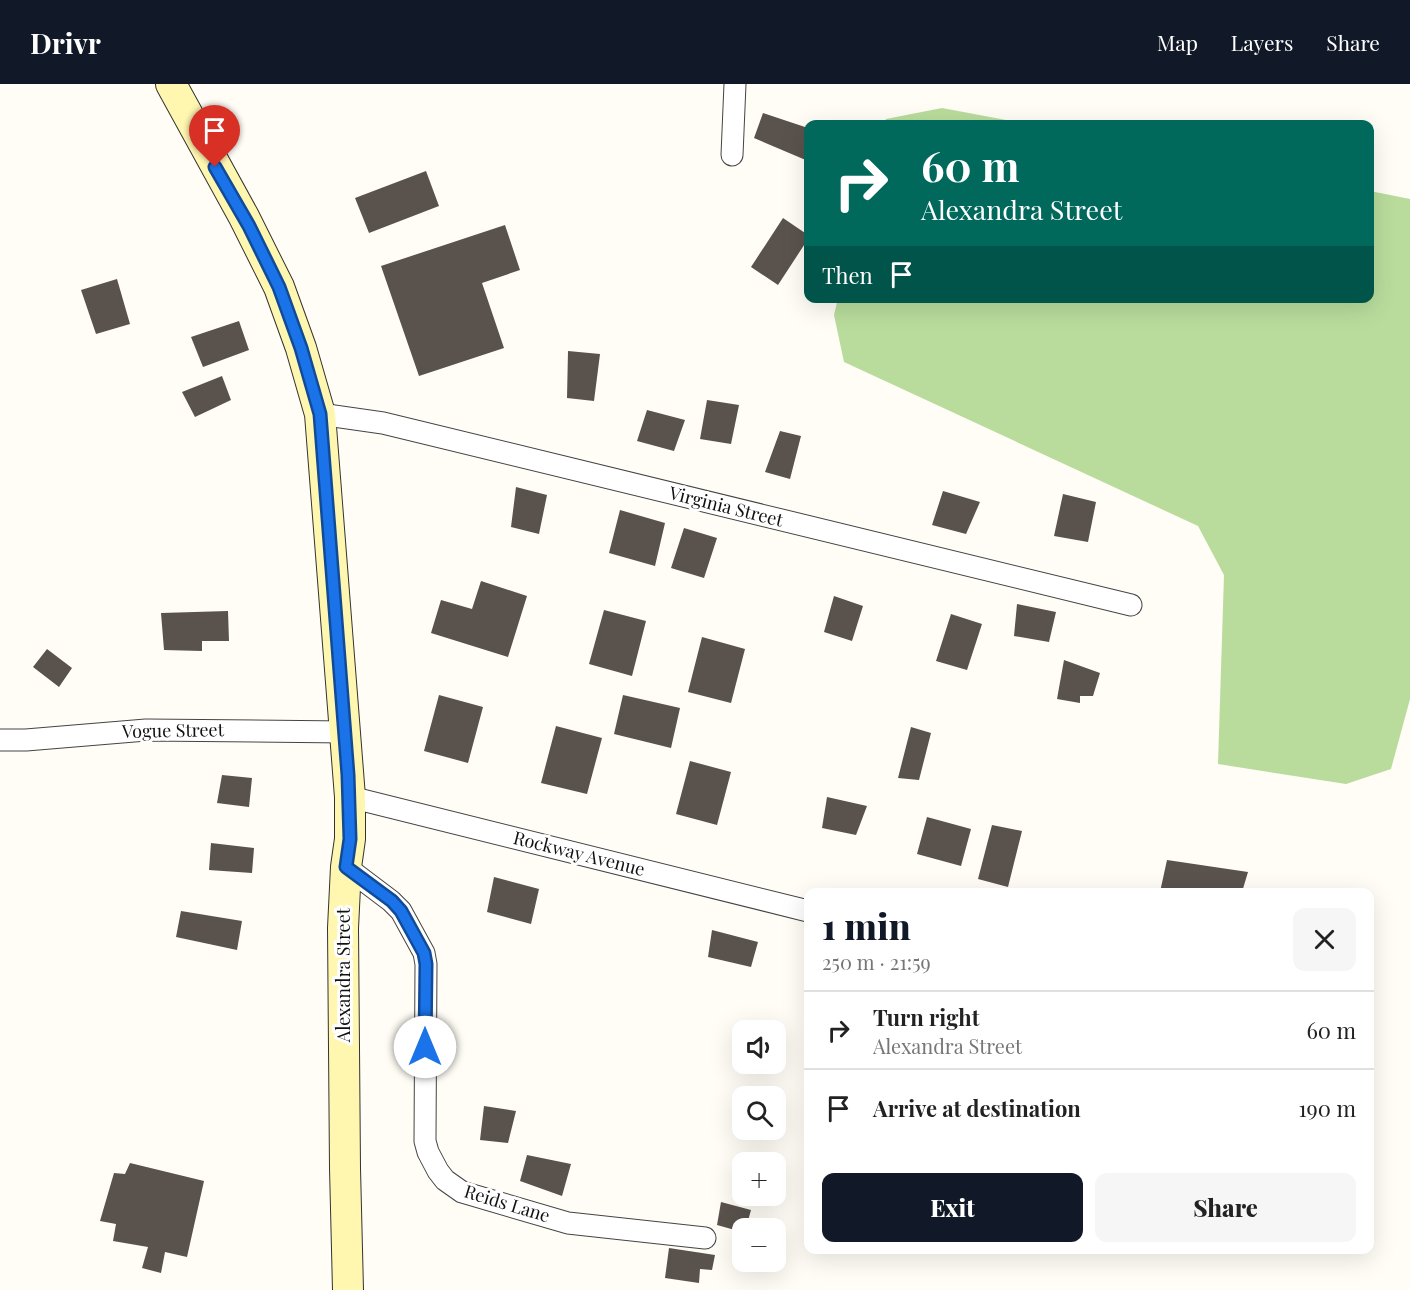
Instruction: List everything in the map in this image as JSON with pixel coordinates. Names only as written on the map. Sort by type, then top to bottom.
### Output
[{"type":"main road","name":"Alexandra Street","points":[[171,84],[249,226],[279,287],[301,348],[320,414],[350,797],[350,839],[343,928],[348,1290]]},
{"type":"street","points":[[732,155],[735,84]]},
{"type":"street","name":"Virginia Street","points":[[320,414],[383,423],[1131,604]]},
{"type":"street","name":"Vogue Street","points":[[0,740],[146,730],[346,732]]},
{"type":"street","name":"Rockway Avenue","points":[[350,797],[804,910]]},
{"type":"street","name":"Reids Lane","points":[[346,867],[392,901],[401,911],[424,953],[426,964],[425,1141],[432,1162],[445,1180],[462,1192],[568,1223],[705,1238]]},
{"type":"green space","points":[[942,108],[1006,120],[886,120]]},
{"type":"green space","points":[[1374,192],[1410,199],[1410,699],[1391,769],[1346,784],[1218,764],[1224,575],[1198,526],[844,362],[834,315],[837,303],[1374,303]]},
{"type":"building","points":[[763,113],[804,127],[804,159],[754,138]]},
{"type":"building","points":[[426,171],[439,206],[369,233],[355,198]]},
{"type":"building","points":[[783,218],[804,232],[804,245],[778,285],[751,267]]},
{"type":"building","points":[[505,225],[520,270],[482,283],[504,348],[419,376],[381,266]]},
{"type":"building","points":[[117,279],[130,324],[96,334],[81,290]]},
{"type":"building","points":[[239,321],[249,350],[203,367],[191,337]]},
{"type":"building","points":[[568,351],[600,354],[594,401],[567,398]]},
{"type":"building","points":[[222,376],[231,400],[195,417],[182,392]]},
{"type":"building","points":[[707,400],[739,405],[731,444],[700,439]]},
{"type":"building","points":[[647,410],[685,420],[674,451],[637,441]]},
{"type":"building","points":[[780,431],[801,436],[790,479],[765,472]]},
{"type":"building","points":[[516,487],[547,495],[539,534],[511,527]]},
{"type":"building","points":[[943,491],[980,502],[966,534],[932,525]]},
{"type":"building","points":[[1063,494],[1096,502],[1088,542],[1054,536]]},
{"type":"building","points":[[620,510],[665,523],[655,566],[609,553]]},
{"type":"building","points":[[684,528],[717,538],[704,578],[671,568]]},
{"type":"building","points":[[481,581],[527,596],[508,657],[431,633],[441,600],[472,609]]},
{"type":"building","points":[[834,596],[863,606],[852,641],[824,632]]},
{"type":"building","points":[[1017,604],[1056,612],[1049,642],[1014,636]]},
{"type":"building","points":[[604,610],[646,621],[632,676],[589,664]]},
{"type":"building","points":[[228,611],[229,641],[202,641],[202,651],[164,650],[161,613]]},
{"type":"building","points":[[951,614],[982,624],[967,670],[936,661]]},
{"type":"building","points":[[702,637],[745,649],[731,703],[688,692]]},
{"type":"building","points":[[47,649],[72,668],[59,687],[33,667]]},
{"type":"building","points":[[1064,660],[1100,673],[1093,696],[1080,696],[1080,703],[1057,699]]},
{"type":"building","points":[[439,695],[483,707],[468,763],[424,751]]},
{"type":"building","points":[[623,695],[680,708],[671,748],[614,734]]},
{"type":"building","points":[[556,726],[602,738],[587,794],[541,783]]},
{"type":"building","points":[[911,727],[931,733],[919,780],[898,778]]},
{"type":"building","points":[[690,761],[731,772],[717,825],[676,814]]},
{"type":"building","points":[[222,775],[252,778],[249,807],[217,803]]},
{"type":"building","points":[[827,797],[867,806],[856,835],[822,828]]},
{"type":"building","points":[[927,817],[971,829],[961,866],[917,854]]},
{"type":"building","points":[[992,825],[1022,831],[1008,887],[978,879]]},
{"type":"building","points":[[211,843],[254,848],[252,873],[209,870]]},
{"type":"building","points":[[1167,860],[1248,872],[1243,888],[1161,888]]},
{"type":"building","points":[[494,877],[539,889],[531,924],[487,912]]},
{"type":"building","points":[[181,911],[242,921],[237,950],[176,937]]},
{"type":"building","points":[[712,930],[758,942],[751,967],[708,957]]},
{"type":"building","points":[[484,1106],[516,1111],[508,1143],[480,1140]]},
{"type":"building","points":[[527,1155],[571,1164],[562,1196],[520,1181]]},
{"type":"building","points":[[130,1163],[204,1181],[187,1257],[165,1252],[161,1273],[142,1268],[148,1247],[113,1241],[116,1224],[100,1221],[114,1173],[125,1174]]},
{"type":"building","points":[[721,1202],[751,1210],[749,1218],[732,1218],[732,1229],[717,1225]]},
{"type":"building","points":[[669,1248],[715,1255],[712,1270],[700,1269],[699,1283],[665,1278]]},
{"type":"route","points":[[215,167],[249,226],[279,287],[301,348],[320,414],[350,797],[350,839],[346,867],[392,901],[401,911],[424,953],[426,964],[425,1047]]}]
